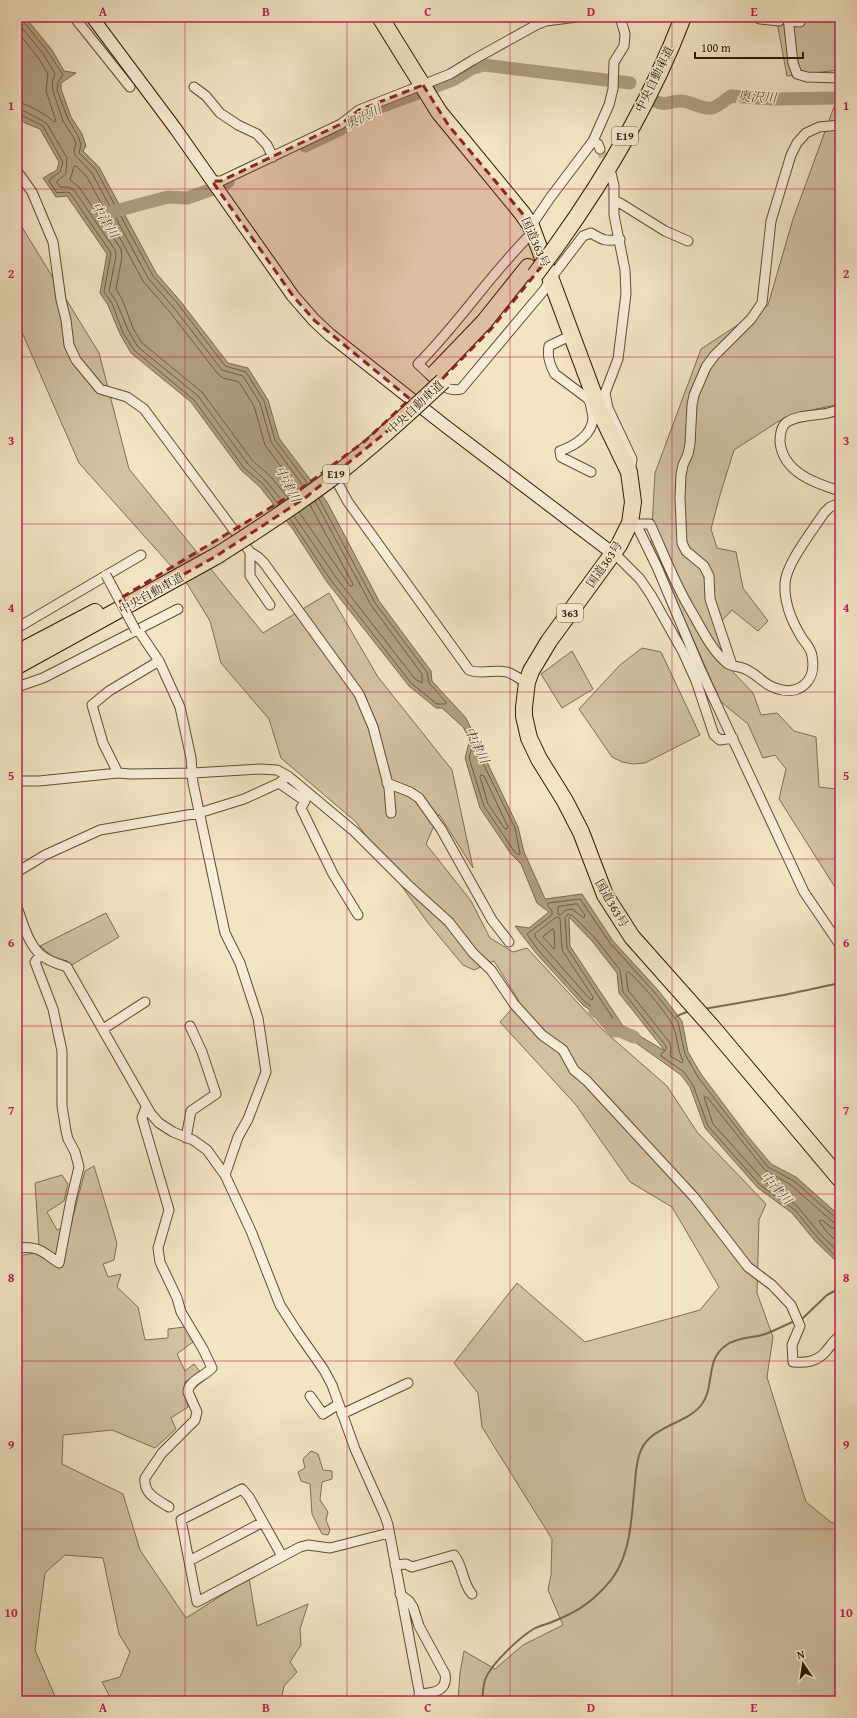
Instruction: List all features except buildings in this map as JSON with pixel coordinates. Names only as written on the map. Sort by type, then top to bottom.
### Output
[{"type":"highway","name":"国道363号","points":[[380,17],[449,126],[522,213],[532,229],[572,335],[592,401],[628,472],[633,502],[633,523],[538,658],[527,682],[524,716],[529,738],[539,760],[565,801],[581,832],[600,885],[611,907],[632,937],[712,1027],[840,1179]]},
{"type":"highway","name":"中央自動車道","points":[[551,244],[640,89],[671,17]]},
{"type":"highway","name":"中央自動車道","points":[[17,666],[215,550],[254,520],[332,466],[439,377],[484,322],[532,271],[551,244],[590,196],[627,134],[649,93],[683,17]]},
{"type":"highway","name":"中央自動車道","points":[[17,653],[215,550]]},
{"type":"street","points":[[74,17],[130,87]]},
{"type":"street","points":[[92,17],[175,128],[294,296],[320,325],[444,425],[607,549]]},
{"type":"street","points":[[214,185],[340,124],[359,110],[450,74],[536,25],[546,21],[577,17]]},
{"type":"street","points":[[620,17],[625,34],[624,46],[614,62],[609,105],[593,141],[532,229],[437,345],[418,364],[446,388],[454,391],[461,389],[545,290],[551,278],[584,236],[591,233],[604,240],[609,241],[620,239]]},
{"type":"street","points":[[756,17],[760,19],[800,22]]},
{"type":"street","points":[[786,20],[793,63],[797,74],[807,77],[840,78]]},
{"type":"street","points":[[194,87],[206,96],[220,113],[238,125],[258,134],[267,145],[273,157]]},
{"type":"street","points":[[732,665],[710,599],[709,576],[704,566],[686,551],[682,543],[680,498],[681,475],[690,444],[694,395],[706,367],[714,356],[751,319],[762,303],[772,221],[791,155],[797,142],[806,133],[819,127],[840,125]]},
{"type":"street","points":[[593,141],[598,144],[600,149]]},
{"type":"street","points":[[17,171],[32,192],[53,242],[61,300],[70,345],[76,360],[100,389],[127,397],[144,409],[250,552],[264,562],[359,694],[373,727],[387,783],[391,808],[390,813]]},
{"type":"street","points":[[611,173],[614,186],[614,215],[625,270],[626,294],[618,359],[605,393],[608,408],[632,459],[628,472]]},
{"type":"street","points":[[614,201],[620,203],[665,231],[688,241]]},
{"type":"street","points":[[572,335],[549,346],[548,352],[552,369],[555,374],[592,401],[593,418],[590,429],[581,440],[571,447],[560,451],[560,457],[591,472]]},
{"type":"street","points":[[840,409],[824,414],[798,417],[786,423],[781,432],[780,438],[784,459],[790,466],[802,475],[840,491]]},
{"type":"street","points":[[336,480],[348,502],[469,670],[475,672],[509,673],[519,680],[527,682]]},
{"type":"street","points":[[633,523],[650,524],[682,597],[710,643],[726,662],[746,669],[766,684],[784,691],[797,690],[808,681],[813,668],[813,656],[790,615],[786,601],[784,583],[796,555],[824,513],[830,507],[840,503]]},
{"type":"street","points":[[633,523],[657,567],[700,671],[733,738],[804,892],[840,945]]},
{"type":"street","points":[[250,552],[250,576],[270,605]]},
{"type":"street","points":[[17,628],[141,555]]},
{"type":"street","points":[[619,558],[640,579],[651,595],[683,652],[696,681],[714,735],[720,740],[733,738]]},
{"type":"street","points":[[106,575],[137,631],[159,661],[180,707],[189,744],[193,783],[225,933],[240,963],[258,1018],[266,1072],[248,1119],[238,1137],[225,1175]]},
{"type":"street","points":[[17,687],[43,678],[178,609]]},
{"type":"street","points":[[118,773],[103,743],[92,705],[109,691],[159,661]]},
{"type":"street","points":[[17,781],[39,781],[118,773],[193,773],[260,769],[277,770],[288,776],[355,832],[407,884],[449,922],[473,953],[492,970],[507,996],[534,1027],[542,1035],[563,1050],[574,1070],[587,1081],[694,1197],[748,1267],[772,1285],[791,1306],[800,1326],[792,1345],[793,1362],[807,1363],[814,1361],[825,1353],[835,1339],[840,1336]]},
{"type":"street","points":[[17,872],[46,855],[100,830],[199,813],[244,799],[279,783],[288,776]]},
{"type":"street","points":[[279,783],[305,801],[301,808],[333,874],[358,915]]},
{"type":"street","points":[[387,783],[410,792],[419,798],[441,829],[492,920],[509,942]]},
{"type":"street","points":[[17,907],[32,944],[40,955],[49,961],[67,967],[146,1107],[159,1123],[207,1150],[225,1175],[251,1230],[280,1305],[324,1370],[355,1449],[385,1516],[390,1533],[400,1594],[420,1698],[445,1686],[445,1674],[419,1626],[413,1607],[409,1601],[400,1594]]},
{"type":"street","points":[[17,1248],[32,1247],[40,1249],[59,1263],[71,1200],[79,1168],[75,1152],[66,1131],[62,1106],[62,1051],[53,1009],[35,962],[40,955]]},
{"type":"street","points":[[103,1029],[145,1002]]},
{"type":"street","points":[[186,1138],[191,1111],[216,1094],[202,1052],[190,1026]]},
{"type":"street","points":[[146,1107],[142,1118],[169,1210],[158,1248],[160,1262],[178,1298],[181,1312],[203,1349],[212,1368],[207,1374],[191,1384],[188,1388],[188,1392],[197,1412],[194,1420],[162,1453],[145,1478],[144,1483],[148,1492],[169,1507]]},
{"type":"street","points":[[342,1414],[408,1383]]},
{"type":"street","points":[[310,1396],[323,1414],[338,1404]]},
{"type":"street","points":[[282,1556],[249,1497],[242,1489],[181,1520],[197,1602],[300,1547],[308,1545],[330,1548],[390,1533]]},
{"type":"street","points":[[189,1561],[263,1522]]},
{"type":"street","points":[[395,1565],[406,1564],[412,1568],[454,1555],[459,1562],[468,1589],[472,1594]]},
{"type":"highlighted area","points":[[423,85],[449,126],[522,213],[545,262],[491,329],[406,416],[305,498],[218,555],[124,608],[119,599],[298,491],[365,441],[410,399],[314,320],[293,296],[212,181],[221,181],[341,124],[359,110]]},
{"type":"shaded area","points":[[776,17],[840,17],[840,70],[787,76]]},
{"type":"shaded area","points":[[835,104],[840,105],[840,404],[803,412],[779,421],[734,450],[711,529],[717,548],[736,552],[743,588],[768,621],[758,631],[732,610],[717,626],[733,672],[753,693],[761,715],[777,713],[794,731],[816,737],[819,787],[836,789],[840,784],[840,895],[779,799],[786,769],[775,755],[763,758],[748,724],[721,702],[651,544],[655,473],[701,349],[768,305],[793,219]]},
{"type":"shaded area","points":[[17,219],[99,353],[129,469],[263,633],[329,593],[378,677],[452,770],[473,868],[439,814],[426,844],[471,901],[490,938],[513,952],[527,948],[603,1030],[667,1086],[697,1132],[766,1204],[759,1220],[757,1293],[773,1337],[767,1377],[806,1502],[832,1523],[840,1521],[840,1701],[458,1701],[460,1673],[464,1651],[495,1669],[523,1645],[563,1625],[548,1590],[551,1575],[552,1539],[482,1427],[478,1393],[454,1363],[517,1283],[585,1342],[700,1310],[719,1287],[672,1207],[630,1182],[576,1105],[500,1022],[519,1001],[494,961],[474,970],[463,965],[428,923],[356,822],[281,758],[269,719],[221,663],[210,621],[188,585],[79,463],[17,321]]},
{"type":"shaded area","points":[[642,648],[661,652],[700,735],[645,763],[633,764],[622,762],[612,757],[579,709],[620,665]]},
{"type":"shaded area","points":[[572,651],[593,689],[562,708],[541,674]]},
{"type":"shaded area","points":[[106,913],[119,937],[70,966],[67,961],[53,957],[40,946]]},
{"type":"shaded area","points":[[94,1166],[117,1243],[114,1260],[103,1264],[108,1277],[121,1274],[117,1287],[138,1307],[145,1340],[168,1338],[168,1329],[185,1327],[193,1342],[177,1354],[185,1371],[194,1364],[201,1373],[185,1382],[184,1391],[188,1407],[171,1418],[176,1429],[155,1448],[112,1430],[63,1435],[62,1464],[123,1494],[140,1550],[186,1618],[249,1578],[257,1626],[308,1604],[300,1629],[301,1645],[290,1662],[297,1672],[284,1686],[281,1701],[112,1701],[102,1682],[120,1677],[130,1652],[119,1634],[103,1558],[65,1555],[45,1573],[35,1650],[57,1701],[17,1701],[17,1256],[49,1251],[39,1245],[35,1183],[62,1175],[68,1184],[64,1201],[47,1212],[57,1230],[71,1224],[85,1171]]},
{"type":"shaded area","points":[[311,1451],[318,1454],[323,1470],[332,1471],[332,1479],[322,1482],[320,1500],[328,1512],[326,1520],[330,1530],[328,1535],[322,1534],[312,1514],[310,1484],[301,1481],[298,1472],[305,1468],[303,1459]]},
{"type":"water","points":[[17,17],[25,17],[52,50],[64,71],[76,73],[61,83],[61,89],[71,117],[82,134],[86,146],[83,151],[99,167],[156,273],[181,302],[228,363],[248,368],[268,400],[279,438],[327,502],[379,601],[431,671],[432,681],[466,718],[518,827],[524,852],[545,899],[582,894],[613,941],[658,990],[682,1021],[688,1052],[701,1074],[746,1134],[771,1164],[796,1177],[840,1216],[840,1269],[838,1271],[836,1261],[815,1241],[792,1213],[758,1188],[705,1128],[690,1087],[681,1075],[583,1005],[535,952],[515,926],[529,928],[549,912],[537,903],[521,864],[511,854],[480,808],[465,758],[470,739],[463,727],[442,708],[436,708],[409,686],[327,582],[292,528],[260,487],[241,470],[191,402],[131,353],[120,334],[108,305],[100,293],[107,254],[67,196],[56,197],[43,178],[57,170],[59,162],[40,129],[25,123],[17,116]],"holes":[[[569,917],[592,941],[617,973],[619,993],[665,1051],[623,1026],[570,946]]]},
{"type":"waterway","name":"奥沢川","points":[[305,146],[341,129],[362,114],[453,80],[473,68],[484,65],[630,83]]},
{"type":"waterway","name":"奥沢川","points":[[655,101],[659,103],[682,101],[701,107],[712,108],[731,96],[771,99],[840,98]]},
{"type":"waterway","name":"奥沢川","points":[[104,214],[168,197],[187,198],[228,182]]},
{"type":"waterway","points":[[704,1009],[784,995],[840,983]]},
{"type":"waterway","name":"中津川","points":[[595,1011],[600,1014],[614,1031],[620,1031],[634,1037]]},
{"type":"waterway","points":[[677,1016],[689,1011]]},
{"type":"waterway","points":[[799,1319],[803,1318],[827,1295],[840,1288]]},
{"type":"waterway","points":[[482,1701],[484,1682],[488,1674],[513,1645],[534,1629],[560,1619],[592,1600],[613,1577],[620,1565],[628,1539],[631,1525],[636,1466],[641,1450],[653,1435],[688,1416],[702,1404],[706,1397],[712,1366],[719,1352],[733,1341],[766,1334],[795,1321]]},
{"type":"tunnel","points":[[600,149],[609,170]]}]
